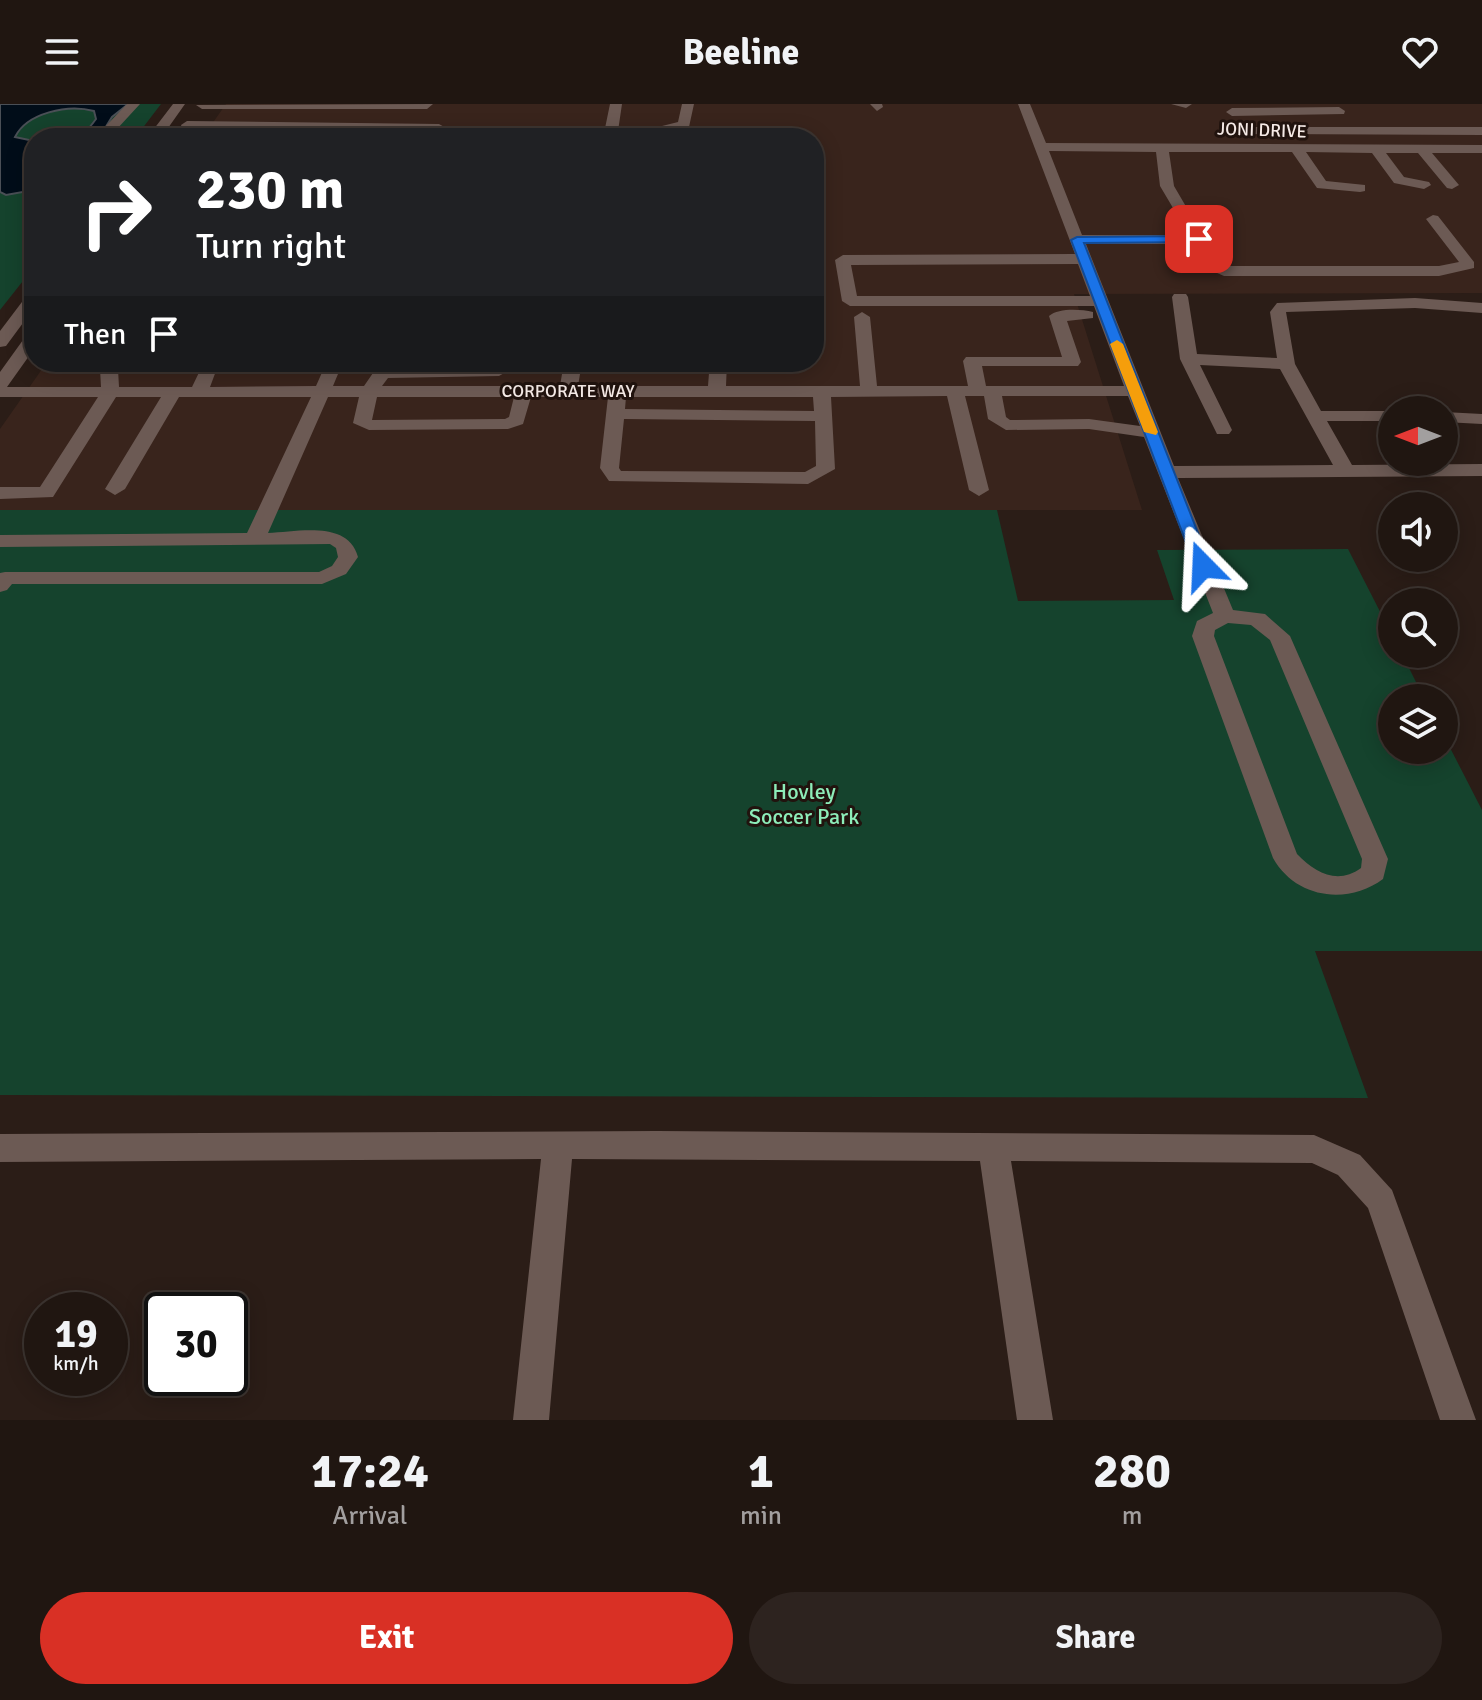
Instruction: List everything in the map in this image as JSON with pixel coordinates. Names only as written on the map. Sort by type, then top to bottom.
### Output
[{"type":"street","points":[[110,128],[109,121],[134,104]]},
{"type":"street","points":[[161,128],[179,104]]},
{"type":"street","points":[[612,128],[616,104]]},
{"type":"street","points":[[670,128],[684,124],[688,104]]},
{"type":"street","points":[[1024,104],[1225,616]]},
{"type":"street","points":[[1177,104],[1186,104]]},
{"type":"street","points":[[185,128],[202,105],[427,105]]},
{"type":"street","points":[[1229,108],[1339,111]]},
{"type":"street","points":[[1229,108],[1255,147]]},
{"type":"street","points":[[187,125],[439,128]]},
{"type":"street","points":[[1246,131],[1482,131]]},
{"type":"street","points":[[1162,146],[1167,186],[1213,266],[1224,271],[1439,271],[1469,265],[1433,219]]},
{"type":"street","name":"JONI DRIVE","points":[[1041,147],[1482,149]]},
{"type":"street","points":[[1297,149],[1322,185],[1360,188]]},
{"type":"street","points":[[1376,149],[1399,180],[1424,185]]},
{"type":"street","points":[[1422,149],[1452,185]]},
{"type":"street","points":[[1077,240],[1199,239]]},
{"type":"street","points":[[1084,259],[843,260],[850,301],[1103,308]]},
{"type":"street","points":[[1180,297],[1189,359],[1223,430]]},
{"type":"street","points":[[1346,471],[1286,364],[1278,312],[1283,306],[1415,303],[1482,308]]},
{"type":"street","points":[[1103,308],[1057,316],[1072,362],[972,361],[997,419],[1006,425],[1089,424],[1152,433]]},
{"type":"street","points":[[0,342],[24,310]]},
{"type":"street","points":[[862,317],[869,391]]},
{"type":"street","points":[[0,384],[24,351]]},
{"type":"street","points":[[1189,359],[1286,364]]},
{"type":"street","points":[[0,493],[46,493],[110,392],[109,372]]},
{"type":"street","points":[[199,392],[207,372]]},
{"type":"street","points":[[255,538],[331,372]]},
{"type":"street","points":[[442,372],[384,373],[378,377],[371,391],[362,423],[508,424],[517,420],[524,391]]},
{"type":"street","points":[[568,391],[571,372]]},
{"type":"street","points":[[717,391],[718,372]]},
{"type":"street","points":[[618,391],[609,468],[616,477],[808,478],[826,469],[822,391]]},
{"type":"street","points":[[955,391],[979,490]]},
{"type":"street","name":"CORPORATE WAY","points":[[0,392],[1135,391]]},
{"type":"street","points":[[115,489],[173,392]]},
{"type":"street","points":[[617,414],[822,416]]},
{"type":"street","points":[[1314,416],[1378,416]]},
{"type":"street","points":[[1458,418],[1482,419]]},
{"type":"street","points":[[1167,472],[1482,470]]},
{"type":"street","points":[[0,541],[335,538],[345,546],[348,557],[339,570],[322,578],[2,582]]},
{"type":"street","points":[[2,582],[28,539]]},
{"type":"street","points":[[1225,616],[1257,619],[1279,636],[1375,859],[1374,872],[1364,882],[1334,887],[1313,882],[1296,872],[1286,858],[1203,636],[1205,626],[1225,616]]},
{"type":"street","points":[[531,1420],[558,1146]]},
{"type":"street","points":[[0,1148],[558,1146],[1314,1149],[1349,1165],[1381,1200],[1458,1420]]},
{"type":"street","points":[[993,1147],[1035,1420]]},
{"type":"shaded area","points":[[226,104],[1482,104],[1482,293],[1074,294],[1142,510],[0,510],[0,429],[40,372],[824,372],[824,128],[209,128]]},
{"type":"green space","points":[[0,104],[161,104],[143,128],[24,128],[24,280],[0,310]]},
{"type":"green space","name":"Hovley Soccer Park","points":[[0,510],[997,510],[1018,601],[1174,600],[1157,550],[1348,549],[1378,608],[1378,668],[1409,668],[1417,684],[1378,684],[1378,764],[1458,763],[1482,810],[1482,951],[1315,951],[1368,1098],[0,1095]]},
{"type":"water","points":[[0,104],[127,104],[105,128],[88,128],[96,119],[94,111],[83,109],[49,112],[29,122],[15,137],[24,139],[24,192],[6,195],[0,192]]},
{"type":"slow traffic","points":[[1117,344],[1151,432]]},
{"type":"route","points":[[1199,239],[1077,240],[1203,566]]}]
